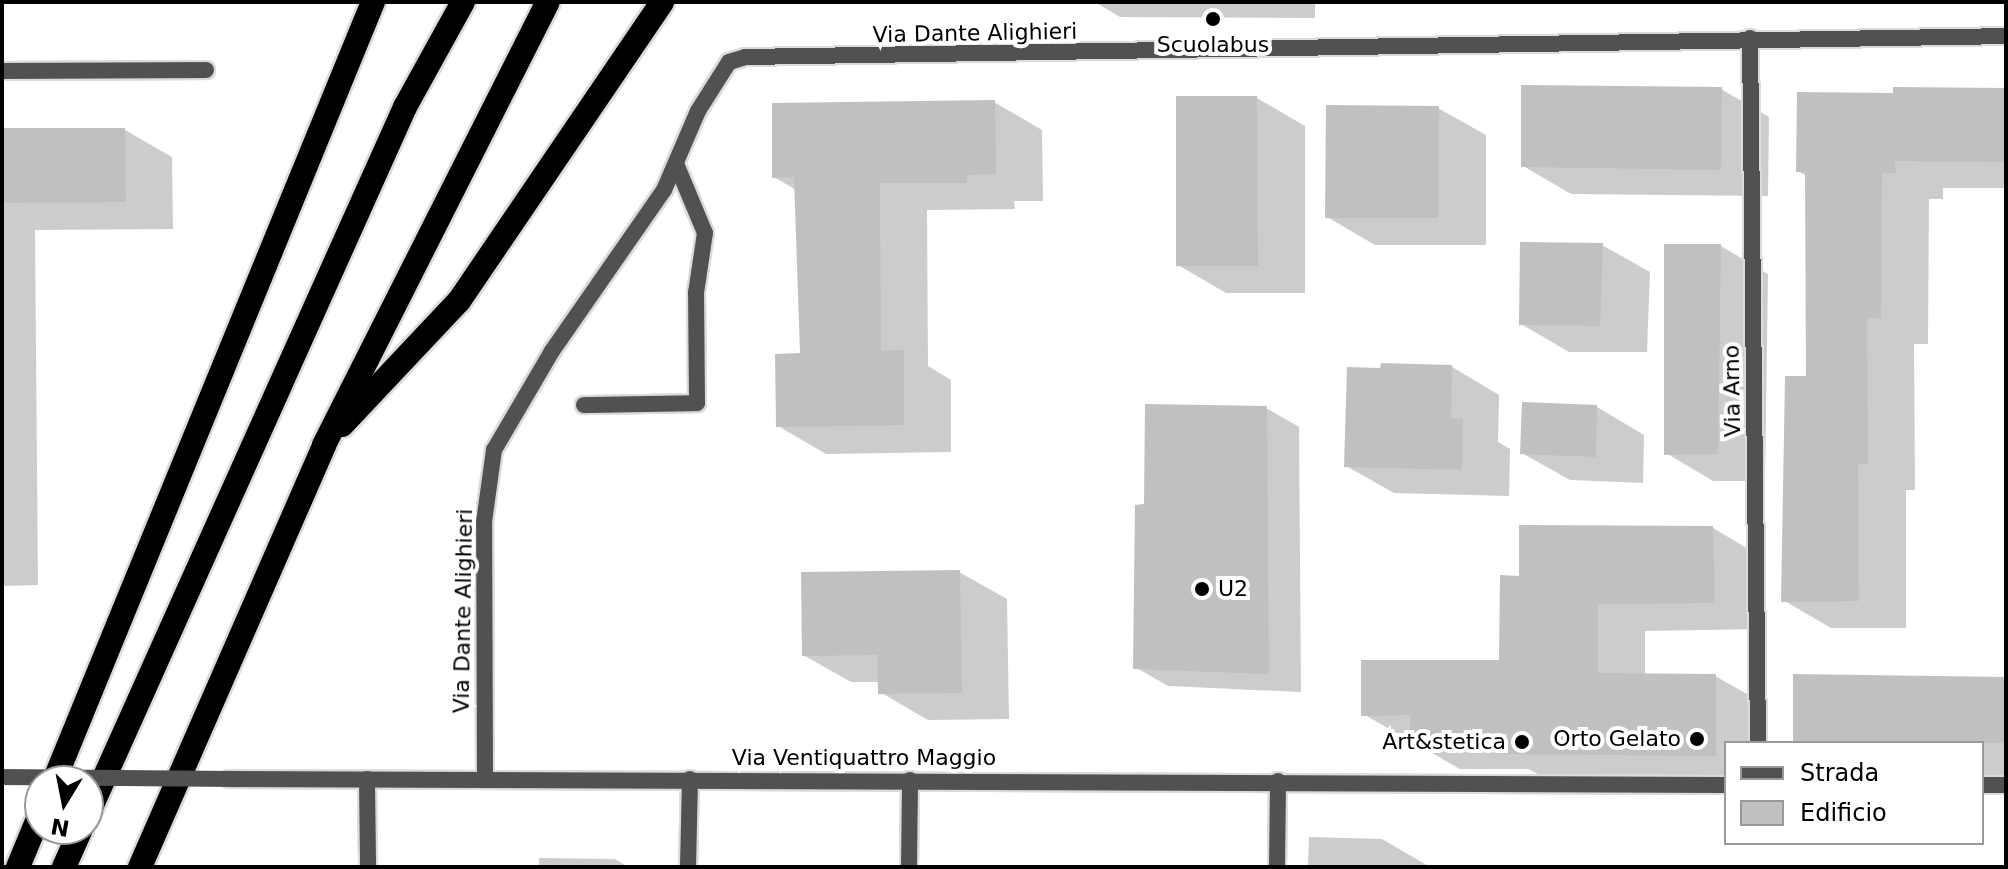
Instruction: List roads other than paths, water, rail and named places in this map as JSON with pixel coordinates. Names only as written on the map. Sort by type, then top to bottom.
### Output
[{"type":"highway","points":[[61,765],[373,2]]},
{"type":"highway","points":[[104,778],[405,107],[463,2]]},
{"type":"highway","points":[[140,867],[324,445],[548,2]]},
{"type":"highway","points":[[324,445],[459,301],[662,2]]},
{"type":"highway","points":[[18,867],[27,845]]},
{"type":"highway","points":[[64,867],[74,845]]},
{"type":"street","name":"Via Dante Alighieri","points":[[485,778],[484,522],[494,450],[521,399],[677,166],[698,111],[729,62],[745,57],[2006,36]]},
{"type":"street","name":"Via Arno","points":[[1750,38],[1758,741]]},
{"type":"street","points":[[2,71],[206,70]]},
{"type":"street","points":[[584,405],[697,403],[696,293],[705,239],[677,166]]},
{"type":"street","name":"Via Ventiquattro Maggio","points":[[2,777],[1724,785]]},
{"type":"street","points":[[367,779],[368,867]]},
{"type":"street","points":[[688,867],[690,779]]},
{"type":"street","points":[[909,867],[910,780]]},
{"type":"street","points":[[1277,867],[1278,781]]},
{"type":"street","points":[[1984,785],[2006,785]]},
{"type":"place","name":"Scuolabus","points":[[1213,19]]},
{"type":"place","name":"U2","points":[[1202,589]]},
{"type":"place","name":"Orto Gelato","points":[[1697,739]]},
{"type":"place","name":"Art&stetica","points":[[1522,742]]}]
